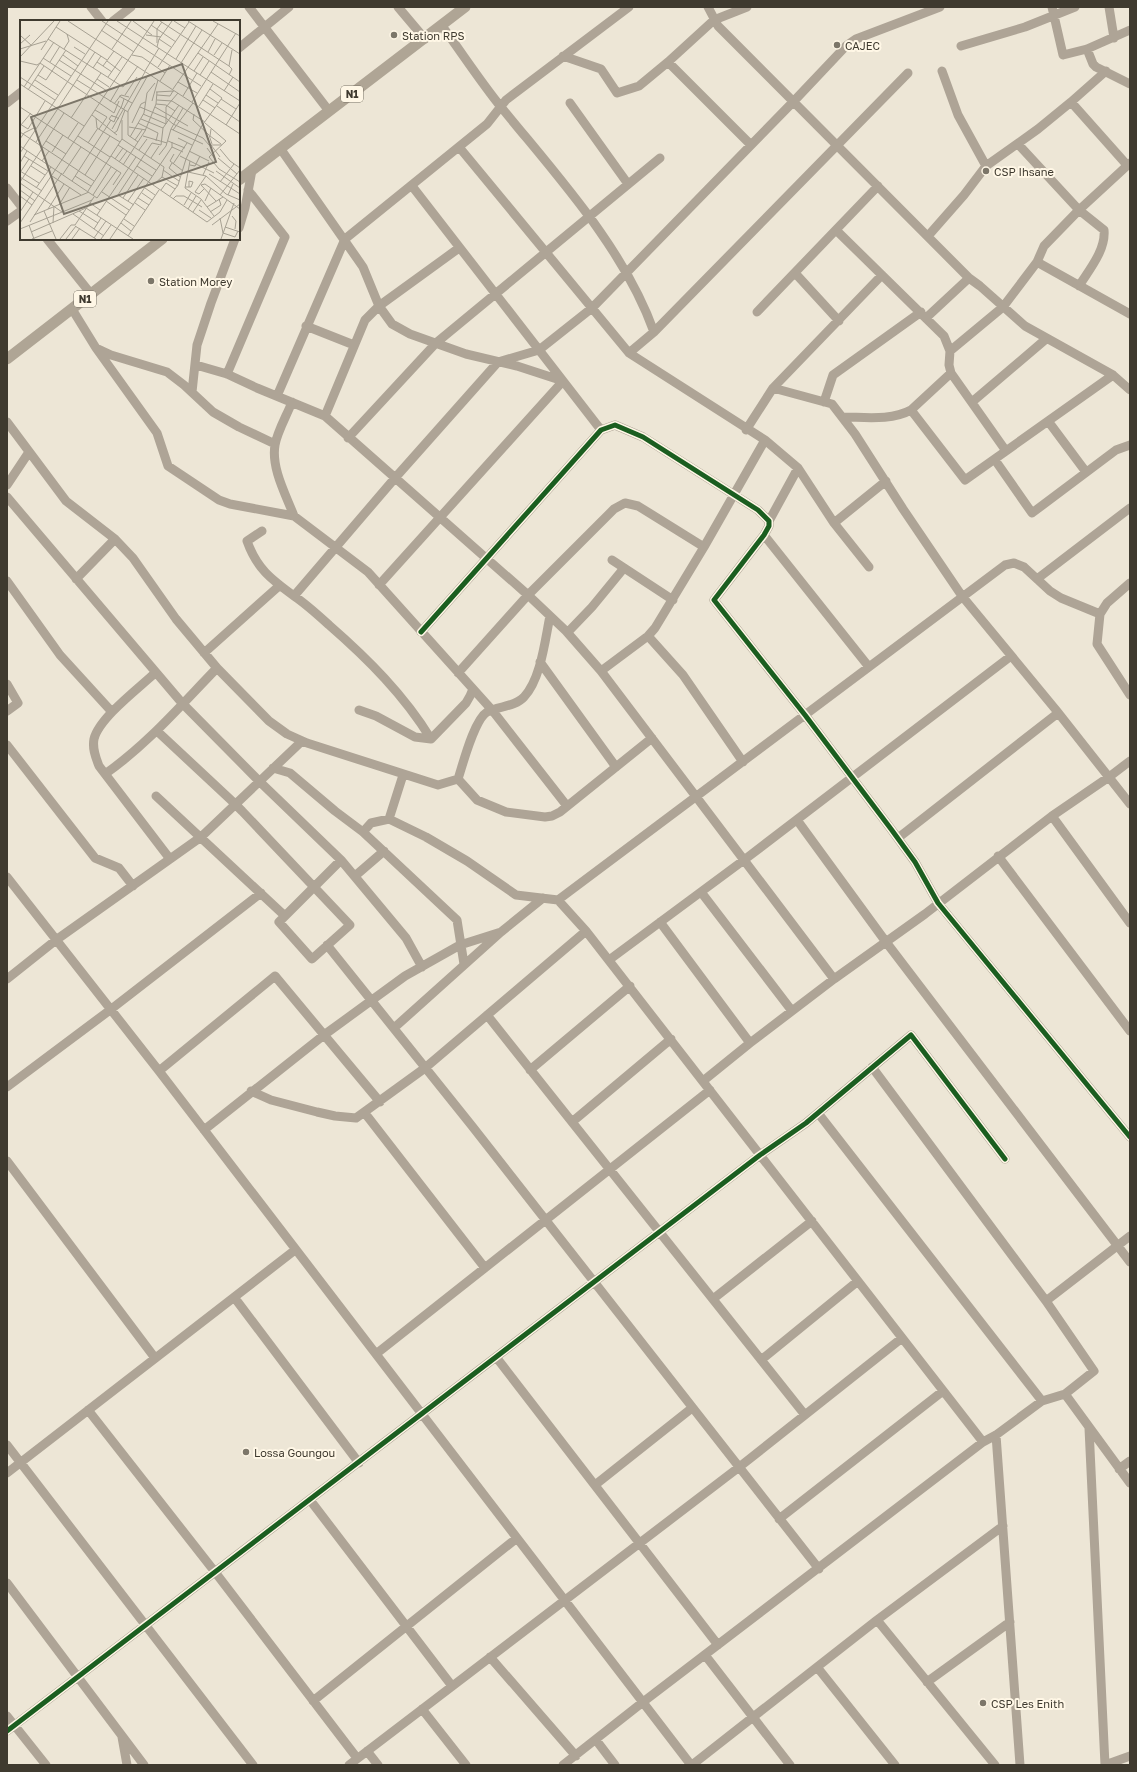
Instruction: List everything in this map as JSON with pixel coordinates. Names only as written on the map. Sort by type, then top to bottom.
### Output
[{"type":"main road","name":"N1","points":[[240,179],[466,7]]},
{"type":"main road","name":"N1","points":[[7,359],[161,240]]},
{"type":"street","points":[[91,7],[101,20]]},
{"type":"street","points":[[114,20],[132,7]]},
{"type":"street","points":[[249,7],[329,111]]},
{"type":"street","points":[[240,47],[289,7]]},
{"type":"street","points":[[398,7],[425,39]]},
{"type":"street","points":[[277,396],[306,326],[345,239],[487,124],[506,100],[630,7]]},
{"type":"street","points":[[708,7],[718,26],[969,278],[1025,326],[1113,375],[1130,390]]},
{"type":"street","points":[[563,56],[602,69],[617,93],[639,86],[714,20],[747,7]]},
{"type":"street","points":[[294,596],[395,478],[498,362],[539,350],[592,308],[752,145],[846,46],[856,39],[940,7]]},
{"type":"street","points":[[961,46],[1025,26],[1054,10],[1075,7]]},
{"type":"street","points":[[1109,7],[1114,38]]},
{"type":"street","points":[[1054,10],[1063,55],[1088,49],[1130,30]]},
{"type":"street","points":[[442,26],[500,106],[569,189],[626,273],[646,309],[654,332]]},
{"type":"street","points":[[1088,49],[1093,64],[1096,67],[1130,84]]},
{"type":"street","points":[[668,62],[752,145]]},
{"type":"street","points":[[942,71],[958,116],[986,166]]},
{"type":"street","points":[[928,236],[964,195],[986,166],[1018,144],[1071,102],[1106,71]]},
{"type":"street","points":[[629,353],[654,332],[908,73]]},
{"type":"street","points":[[7,103],[20,93]]},
{"type":"street","points":[[950,351],[1003,307],[1037,262],[1044,246],[1079,210],[1129,164],[1071,102]]},
{"type":"street","points":[[570,103],[628,184]]},
{"type":"street","points":[[1018,144],[1079,210],[1100,225],[1104,230],[1105,236],[1102,246],[1079,286]]},
{"type":"street","points":[[460,147],[629,353],[746,430],[765,440],[798,468],[834,523],[868,567]]},
{"type":"street","points":[[280,148],[364,267],[379,306],[392,324],[398,329],[466,354],[563,381]]},
{"type":"street","points":[[348,438],[436,343],[660,158]]},
{"type":"street","points":[[240,224],[252,170]]},
{"type":"street","points":[[412,186],[601,430]]},
{"type":"street","points":[[757,312],[878,186]]},
{"type":"street","points":[[7,188],[20,205]]},
{"type":"street","points":[[227,374],[285,237],[248,190]]},
{"type":"street","points":[[7,222],[20,212]]},
{"type":"street","points":[[836,230],[944,336],[950,351],[948,365],[951,373],[1006,451]]},
{"type":"street","points":[[48,240],[91,294]]},
{"type":"street","points":[[192,392],[197,346],[235,240]]},
{"type":"street","points":[[324,416],[365,320],[379,306],[459,248]]},
{"type":"street","points":[[1037,262],[1130,314]]},
{"type":"street","points":[[795,273],[839,321]]},
{"type":"street","points":[[746,430],[773,388],[882,275]]},
{"type":"street","points":[[824,402],[833,375],[924,315],[969,278]]},
{"type":"street","points":[[72,309],[96,348],[157,433],[168,466],[219,500],[230,504],[294,516],[368,572],[492,710],[567,806]]},
{"type":"street","points":[[306,326],[354,345]]},
{"type":"street","points":[[972,402],[1046,339]]},
{"type":"street","points":[[96,348],[111,355],[167,372],[192,392],[213,412],[239,427],[275,444]]},
{"type":"street","points":[[196,365],[227,374],[324,416],[441,517],[568,632],[601,671],[834,979]]},
{"type":"street","points":[[842,417],[892,416],[904,414],[911,410],[951,373]]},
{"type":"street","points":[[911,410],[964,480],[995,460],[1113,375]]},
{"type":"street","points":[[379,585],[563,381]]},
{"type":"street","points":[[773,388],[832,404],[856,434],[903,509],[962,596],[1110,777],[1130,804]]},
{"type":"street","points":[[292,402],[275,444],[276,463],[294,516]]},
{"type":"street","points":[[1048,421],[1086,472]]},
{"type":"street","points":[[7,422],[66,501],[115,539],[133,558],[176,619],[204,653],[269,721],[287,734],[302,741],[403,775],[438,785],[458,779]]},
{"type":"street","points":[[421,632],[487,560],[601,430],[615,425],[643,437],[758,510],[769,521]]},
{"type":"street","points":[[601,671],[648,636],[673,600],[765,440]]},
{"type":"street","points":[[995,460],[1032,513],[1116,450],[1130,445]]},
{"type":"street","points":[[7,485],[29,452]]},
{"type":"street","points":[[798,468],[769,521],[769,526],[764,535],[714,600],[806,715],[898,838],[938,903],[1130,1137]]},
{"type":"street","points":[[834,523],[886,481]]},
{"type":"street","points":[[7,498],[182,703],[259,781],[341,860],[406,938],[422,967]]},
{"type":"street","points":[[458,673],[528,595],[614,508],[625,503],[638,506],[704,547]]},
{"type":"street","points":[[1037,579],[1130,508]]},
{"type":"street","points":[[262,531],[247,541],[253,557],[264,573],[294,596],[372,663],[416,715],[431,738]]},
{"type":"street","points":[[764,535],[868,667]]},
{"type":"street","points":[[76,579],[115,539]]},
{"type":"street","points":[[612,560],[673,600]]},
{"type":"street","points":[[558,900],[1005,565],[1014,563],[1024,568],[1050,591],[1061,598],[1100,614]]},
{"type":"street","points":[[568,632],[592,607],[624,568]]},
{"type":"street","points":[[7,581],[60,655],[112,712]]},
{"type":"street","points":[[1130,583],[1107,603],[1100,614],[1097,644],[1130,695]]},
{"type":"street","points":[[204,653],[280,586]]},
{"type":"street","points":[[458,779],[466,752],[479,720],[486,713],[492,710],[524,698],[535,679],[550,616]]},
{"type":"street","points":[[648,636],[683,675],[743,762]]},
{"type":"street","points":[[609,960],[797,820],[1011,656]]},
{"type":"street","points":[[540,662],[616,767]]},
{"type":"street","points":[[105,774],[128,758],[157,731],[182,703],[217,668]]},
{"type":"street","points":[[155,673],[112,712],[99,726],[94,740],[94,754],[99,766],[170,859]]},
{"type":"street","points":[[7,684],[18,703],[7,711]]},
{"type":"street","points":[[359,710],[376,716],[415,737],[431,738],[466,703],[473,689]]},
{"type":"street","points":[[898,838],[1058,713]]},
{"type":"street","points":[[157,731],[236,804],[314,887],[350,925],[312,959],[279,922],[285,916],[314,887],[341,860]]},
{"type":"street","points":[[458,779],[477,800],[506,812],[545,817],[552,816],[567,806],[652,738]]},
{"type":"street","points":[[7,979],[56,940],[201,837],[302,741]]},
{"type":"street","points":[[7,745],[95,858],[119,868],[132,886]]},
{"type":"street","points":[[703,1081],[750,1043],[938,903],[998,856],[1052,816],[1110,777],[1130,761]]},
{"type":"street","points":[[273,768],[290,773],[335,811],[363,832],[457,920],[464,964]]},
{"type":"street","points":[[389,819],[403,775]]},
{"type":"street","points":[[156,796],[285,916]]},
{"type":"street","points":[[1052,816],[1130,923]]},
{"type":"street","points":[[363,832],[371,823],[389,819],[426,837],[467,861],[516,895],[558,900],[586,931],[630,986],[983,1442]]},
{"type":"street","points":[[797,820],[886,942],[1130,1262]]},
{"type":"street","points":[[355,876],[384,851]]},
{"type":"street","points":[[998,856],[1130,1031]]},
{"type":"street","points":[[8,880],[159,1071],[692,1765],[877,1620],[1004,1526]]},
{"type":"street","points":[[701,892],[792,1011]]},
{"type":"street","points":[[7,1086],[110,1010],[261,893]]},
{"type":"street","points":[[394,1028],[464,964],[543,898]]},
{"type":"street","points":[[660,922],[750,1043]]},
{"type":"street","points":[[251,1091],[271,1100],[335,1116],[356,1118],[425,1068],[586,931]]},
{"type":"street","points":[[204,1130],[251,1091],[324,1035],[405,976],[460,945],[501,932]]},
{"type":"street","points":[[327,945],[372,1000],[738,1468],[819,1569]]},
{"type":"street","points":[[159,1071],[275,976],[380,1102]]},
{"type":"street","points":[[530,1070],[630,986]]},
{"type":"street","points":[[487,1016],[805,1415]]},
{"type":"street","points":[[11,1729],[78,1676],[422,1415],[593,1282],[760,1155],[806,1123],[911,1034],[1005,1159]]},
{"type":"street","points":[[572,1122],[671,1039]]},
{"type":"street","points":[[563,1765],[983,1442],[996,1435],[1042,1401],[1065,1394],[1094,1372],[1046,1301],[872,1067]]},
{"type":"street","points":[[376,1354],[710,1090]]},
{"type":"street","points":[[364,1112],[485,1268]]},
{"type":"street","points":[[818,1113],[1042,1401]]},
{"type":"street","points":[[7,1161],[155,1358]]},
{"type":"street","points":[[713,1299],[812,1222]]},
{"type":"street","points":[[1046,1301],[1130,1236]]},
{"type":"street","points":[[7,1473],[295,1250]]},
{"type":"street","points":[[761,1360],[858,1281]]},
{"type":"street","points":[[234,1297],[359,1463]]},
{"type":"street","points":[[349,1765],[738,1468],[902,1338]]},
{"type":"street","points":[[496,1357],[718,1645]]},
{"type":"street","points":[[779,1519],[943,1390]]},
{"type":"street","points":[[1065,1394],[1130,1483]]},
{"type":"street","points":[[595,1485],[692,1408]]},
{"type":"street","points":[[88,1410],[358,1758]]},
{"type":"street","points":[[1089,1428],[1105,1765],[1130,1756]]},
{"type":"street","points":[[996,1435],[1004,1526],[1020,1765]]},
{"type":"street","points":[[7,1445],[254,1765]]},
{"type":"street","points":[[1119,1469],[1130,1461]]},
{"type":"street","points":[[310,1500],[452,1686]]},
{"type":"street","points":[[313,1701],[517,1538]]},
{"type":"street","points":[[7,1583],[144,1765]]},
{"type":"street","points":[[877,1620],[995,1765]]},
{"type":"street","points":[[927,1682],[1010,1622]]},
{"type":"street","points":[[705,1655],[790,1765]]},
{"type":"street","points":[[490,1658],[576,1756]]},
{"type":"street","points":[[817,1666],[894,1765]]},
{"type":"street","points":[[422,1709],[466,1765]]},
{"type":"street","points":[[7,1716],[11,1729],[46,1765]]},
{"type":"street","points":[[121,1735],[127,1765]]},
{"type":"street","points":[[596,1740],[615,1765]]},
{"type":"street","points":[[368,1751],[378,1765]]},
{"type":"cycle path","points":[[421,632],[601,430],[615,425],[643,437],[758,510],[769,521],[769,526],[764,535],[714,600],[805,715],[891,829],[915,862],[938,903],[1130,1137]]},
{"type":"cycle path","points":[[7,1731],[760,1155],[806,1123],[911,1035],[1005,1159]]},
{"type":"place","name":"Station RPS","points":[[394,35]]},
{"type":"place","name":"CAJEC","points":[[837,45]]},
{"type":"place","name":"CSP Ihsane","points":[[986,171]]},
{"type":"place","name":"Station Morey","points":[[151,281]]},
{"type":"place","name":"Lossa Goungou","points":[[246,1452]]},
{"type":"place","name":"CSP Les Enith","points":[[983,1703]]}]
